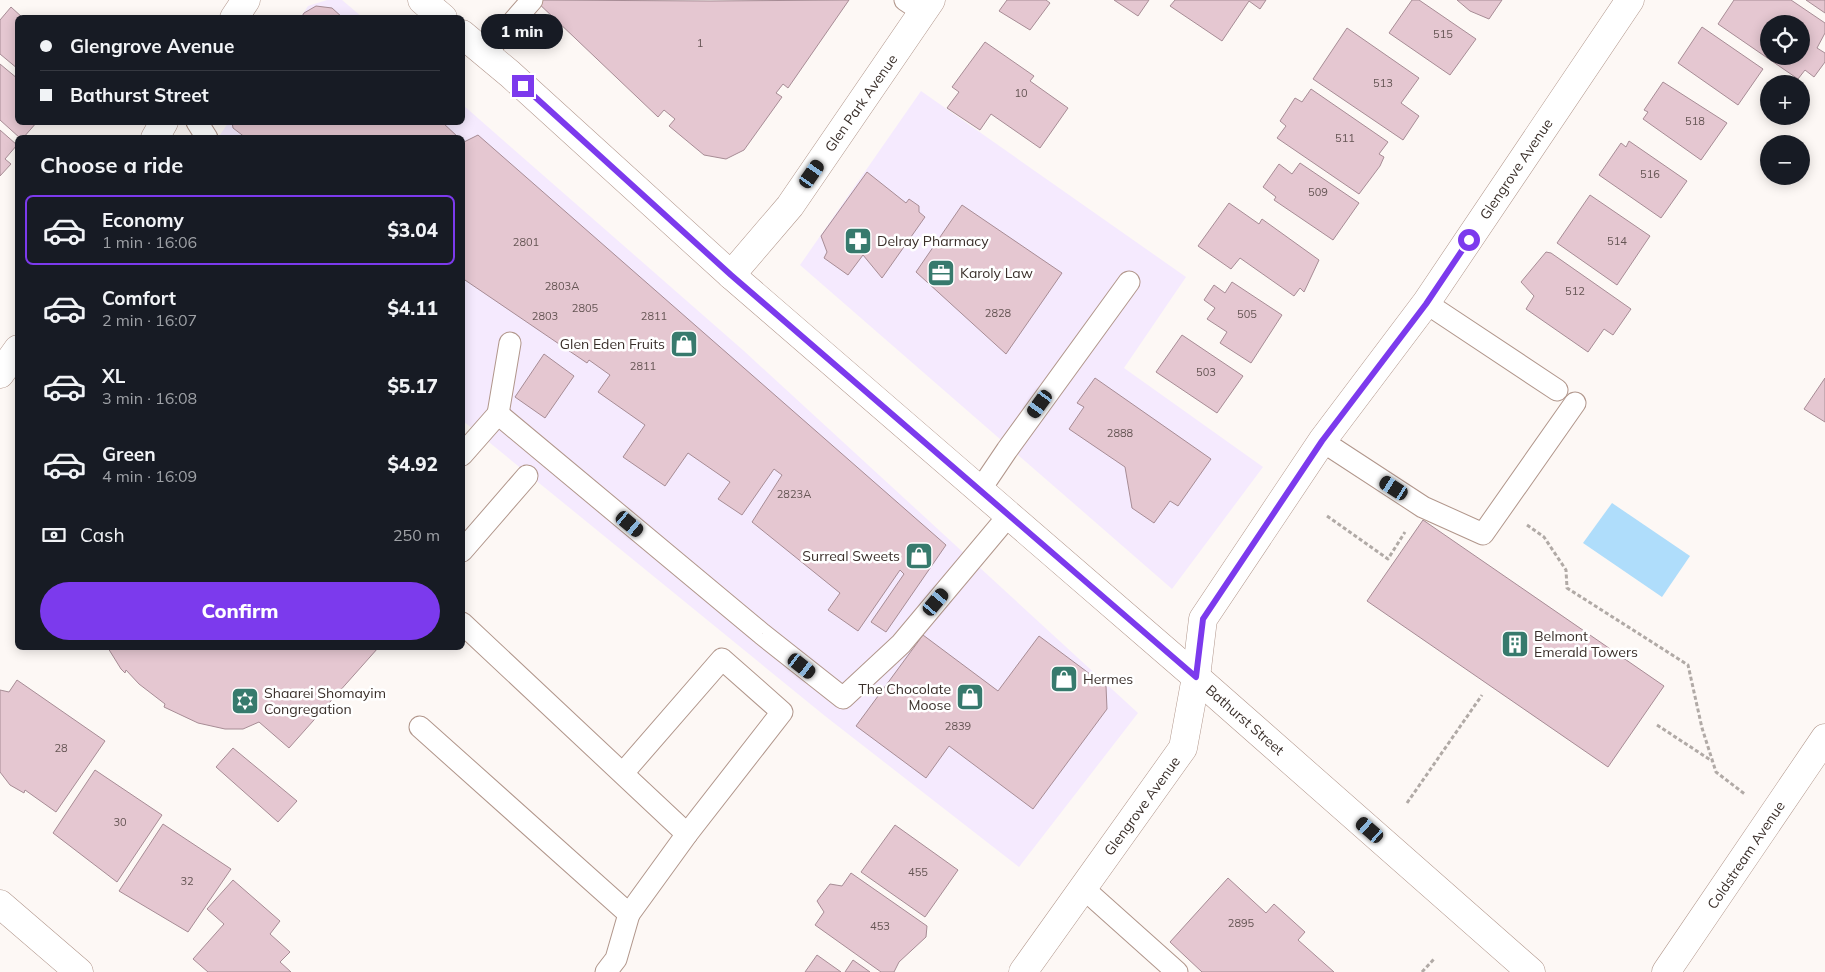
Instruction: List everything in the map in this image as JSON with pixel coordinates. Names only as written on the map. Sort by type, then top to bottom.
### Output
[{"type":"street","points":[[236,15],[246,0]]},
{"type":"street","points":[[422,0],[440,15]]},
{"type":"street","name":"Glengrove Avenue","points":[[1023,972],[1183,748],[1196,677],[1203,619],[1322,441],[1426,304],[1630,0]]},
{"type":"street","name":"Glen Park Avenue","points":[[731,275],[790,206],[920,4]]},
{"type":"street","name":"Bathurst Street","points":[[465,37],[517,81],[731,275],[1196,677],[1532,972]]},
{"type":"street","points":[[0,374],[15,352]]},
{"type":"street","name":"Coldstream Avenue","points":[[1666,972],[1825,738]]},
{"type":"street","points":[[0,904],[80,972]]},
{"type":"lane","points":[[485,54],[532,0]]},
{"type":"lane","points":[[980,490],[1128,282]]},
{"type":"lane","points":[[1426,304],[1557,390]]},
{"type":"lane","points":[[465,452],[498,414],[510,343]]},
{"type":"lane","points":[[1322,441],[1422,507],[1483,534],[1575,402]]},
{"type":"lane","points":[[498,414],[754,628],[843,698],[901,644],[1009,515]]},
{"type":"lane","points":[[465,548],[527,476]]},
{"type":"lane","points":[[465,626],[687,834]]},
{"type":"lane","points":[[606,972],[616,959],[629,914],[687,834],[782,712],[722,659],[623,774]]},
{"type":"lane","points":[[420,727],[629,914]]},
{"type":"lane","points":[[1083,888],[1177,972]]},
{"type":"path","points":[[1326,516],[1388,558],[1422,507]]},
{"type":"path","points":[[1501,508],[1544,537],[1566,570],[1567,588],[1688,665],[1702,728],[1716,772],[1772,816]]},
{"type":"path","points":[[1407,803],[1482,694]]},
{"type":"path","points":[[1658,725],[1713,761]]},
{"type":"path","points":[[1422,972],[1434,959]]},
{"type":"shaded area","points":[[327,0],[342,0],[360,15],[302,15],[308,6]]},
{"type":"shaded area","points":[[921,91],[1186,277],[1124,368],[1263,467],[1172,589],[800,265]]},
{"type":"shaded area","points":[[465,107],[744,351],[1138,713],[1019,867],[825,716],[465,423],[465,135],[220,135],[227,125],[465,125]]},
{"type":"water","points":[[1612,503],[1690,556],[1662,597],[1583,543]]},
{"type":"building","points":[[535,0],[849,0],[788,88],[783,84],[776,93],[782,97],[744,150],[726,159],[704,155],[669,126],[675,119],[664,110],[658,117]]},
{"type":"building","points":[[1007,0],[1046,0],[1050,3],[1030,30],[999,11]]},
{"type":"building","points":[[1114,0],[1149,0],[1138,16]]},
{"type":"building","points":[[1175,0],[1266,0],[1260,9],[1249,1],[1222,41],[1170,6]]},
{"type":"building","points":[[1412,0],[1419,0],[1476,39],[1450,75],[1389,33]]},
{"type":"building","points":[[1457,0],[1502,0],[1489,19],[1470,11]]},
{"type":"building","points":[[1734,0],[1791,0],[1825,23],[1825,33],[1817,48],[1825,53],[1825,62],[1814,77],[1805,70],[1801,75],[1792,75],[1778,65],[1810,65],[1810,15],[1760,15],[1760,53],[1718,24]]},
{"type":"building","points":[[1806,0],[1825,0],[1825,13]]},
{"type":"building","points":[[316,6],[332,8],[340,15],[303,15]]},
{"type":"building","points":[[11,7],[20,15],[15,15],[15,66],[0,54],[0,20]]},
{"type":"building","points":[[1702,27],[1763,69],[1738,105],[1678,63]]},
{"type":"building","points":[[1347,28],[1419,78],[1401,103],[1419,116],[1403,140],[1313,79]]},
{"type":"building","points":[[985,42],[1034,76],[1030,81],[1068,108],[1040,148],[991,114],[980,130],[947,108],[959,92],[952,87]]},
{"type":"building","points":[[0,64],[15,76],[15,125],[34,125],[26,135],[17,135],[0,120]]},
{"type":"building","points":[[1663,82],[1727,123],[1701,160],[1643,119],[1648,112],[1644,110]]},
{"type":"building","points":[[1311,89],[1388,142],[1379,154],[1384,157],[1380,166],[1359,194],[1277,138],[1286,126],[1280,121],[1295,98],[1302,102]]},
{"type":"building","points":[[232,125],[445,125],[456,135],[242,135],[233,128]]},
{"type":"building","points":[[0,130],[15,143],[15,147],[5,159],[11,164],[0,176]]},
{"type":"building","points":[[478,135],[946,545],[886,632],[871,622],[904,574],[900,570],[858,631],[828,610],[840,593],[752,522],[782,475],[774,469],[742,515],[718,499],[730,482],[688,453],[665,486],[623,457],[645,425],[598,392],[610,375],[589,360],[587,363],[465,280],[465,142]]},
{"type":"building","points":[[1629,141],[1687,181],[1661,218],[1599,175],[1621,143],[1626,147]]},
{"type":"building","points":[[1300,163],[1359,203],[1333,240],[1274,200],[1276,197],[1263,187],[1279,164],[1292,174]]},
{"type":"building","points":[[867,172],[906,203],[909,199],[919,206],[919,212],[925,217],[882,278],[863,255],[848,275],[824,258],[827,252],[821,236]]},
{"type":"building","points":[[1590,195],[1650,236],[1617,285],[1557,243]]},
{"type":"building","points":[[1229,203],[1259,224],[1262,219],[1319,260],[1304,292],[1300,288],[1294,296],[1240,258],[1231,269],[1198,246]]},
{"type":"building","points":[[962,205],[1062,273],[1006,354],[916,272]]},
{"type":"building","points":[[1546,252],[1551,253],[1631,309],[1613,335],[1604,329],[1588,352],[1526,309],[1534,296],[1521,282]]},
{"type":"building","points":[[1232,282],[1282,315],[1251,363],[1220,343],[1227,332],[1207,319],[1215,308],[1204,300],[1214,285],[1225,293]]},
{"type":"building","points":[[1182,335],[1243,376],[1217,413],[1156,372]]},
{"type":"building","points":[[544,354],[574,376],[545,418],[515,397]]},
{"type":"building","points":[[1095,378],[1211,459],[1178,506],[1170,501],[1154,523],[1132,508],[1125,467],[1069,429],[1084,407],[1077,403]]},
{"type":"building","points":[[1825,378],[1825,422],[1804,409]]},
{"type":"building","name":"Belmont Emerald Towers","points":[[1423,520],[1664,686],[1608,767],[1367,601]]},
{"type":"building","points":[[923,635],[998,691],[1039,636],[1106,686],[1107,709],[1033,809],[949,746],[926,778],[856,726]]},
{"type":"building","name":"Shaarei Shomayim Congregation","points":[[109,650],[376,650],[289,748],[259,722],[243,729],[225,729],[198,723],[164,707],[165,704],[139,684],[126,670],[125,673]]},
{"type":"building","points":[[17,680],[105,741],[56,812],[25,790],[24,793],[10,785],[0,772],[0,690],[9,692]]},
{"type":"building","points":[[233,748],[297,801],[278,822],[216,767]]},
{"type":"building","points":[[95,770],[162,815],[117,882],[53,833]]},
{"type":"building","points":[[163,824],[231,869],[188,932],[119,891]]},
{"type":"building","points":[[895,825],[958,870],[925,917],[861,872]]},
{"type":"building","points":[[851,873],[927,926],[926,937],[899,962],[894,972],[881,972],[815,925],[824,912],[817,901],[830,884],[842,886]]},
{"type":"building","points":[[1228,878],[1266,913],[1274,904],[1305,932],[1298,940],[1334,972],[1202,972],[1170,942]]},
{"type":"building","points":[[233,880],[280,921],[270,934],[290,952],[280,962],[291,972],[208,972],[193,959],[224,924],[207,909]]},
{"type":"building","points":[[817,955],[841,972],[805,972]]},
{"type":"building","points":[[853,960],[870,972],[845,972]]},
{"type":"place","name":"Delray Pharmacy","points":[[858,241]]},
{"type":"place","name":"Karoly Law","points":[[941,273]]},
{"type":"place","name":"Glen Eden Fruits","points":[[684,344]]},
{"type":"place","name":"Surreal Sweets","points":[[919,556]]},
{"type":"place","name":"Belmont Emerald Towers","points":[[1515,644]]},
{"type":"place","name":"Hermes","points":[[1064,679]]},
{"type":"place","name":"The Chocolate Moose","points":[[970,697]]},
{"type":"place","name":"Shaarei Shomayim Congregation","points":[[245,701]]},
{"type":"route","points":[[523,86],[731,275],[1196,677],[1203,619],[1322,441],[1426,304],[1469,240]]}]
